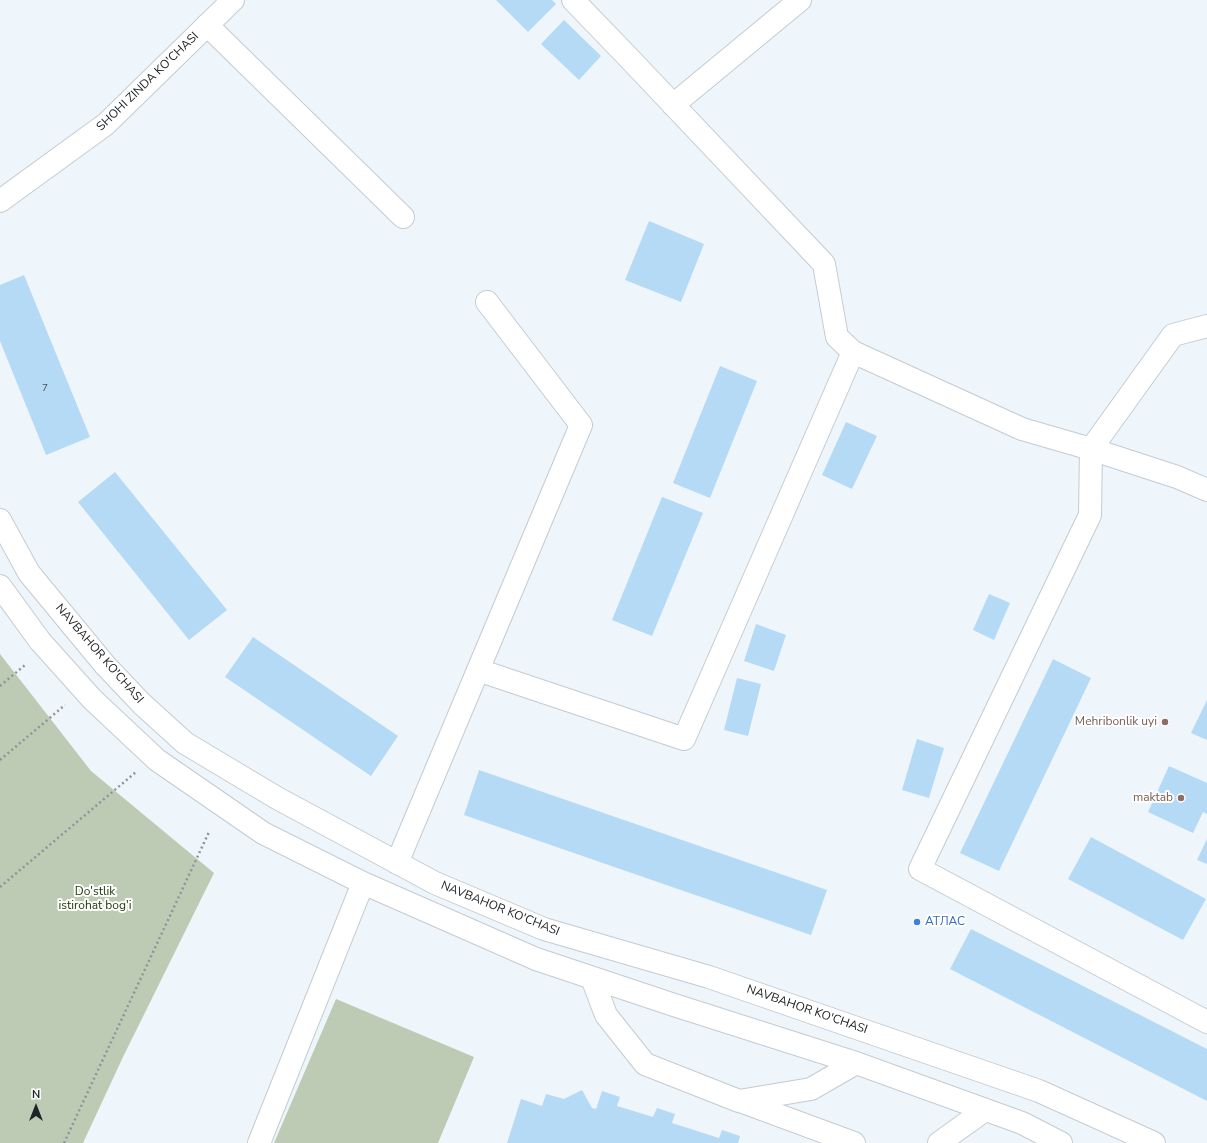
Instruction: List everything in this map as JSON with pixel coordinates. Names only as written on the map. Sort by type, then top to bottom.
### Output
[{"type":"street","name":"SHOHI ZINDA KO'CHASI","points":[[0,201],[106,124],[233,0]]},
{"type":"street","points":[[573,0],[824,264],[836,337],[853,352],[1022,429],[1092,449],[1177,478],[1207,490]]},
{"type":"street","points":[[673,105],[800,0]]},
{"type":"street","points":[[207,25],[403,217]]},
{"type":"street","points":[[398,863],[581,425],[487,302]]},
{"type":"street","points":[[1207,326],[1173,335],[1092,449],[1090,515],[920,869],[1207,1022]]},
{"type":"street","points":[[478,670],[684,738],[853,352]]},
{"type":"street","name":"NAVBAHOR KO'CHASI","points":[[0,520],[29,573],[104,665],[142,704],[185,743],[277,798],[435,883],[544,928],[709,977],[1040,1090],[1154,1143]]},
{"type":"street","points":[[0,586],[40,641],[92,699],[157,760],[263,833],[363,883],[536,959],[856,1063],[1022,1123],[1061,1143]]},
{"type":"street","points":[[258,1143],[363,883]]},
{"type":"street","points":[[424,910],[435,883]]},
{"type":"street","points":[[592,978],[606,1015],[645,1064],[739,1101],[854,1143]]},
{"type":"street","points":[[739,1101],[811,1089],[856,1063]]},
{"type":"street","points":[[939,1143],[985,1110]]},
{"type":"path","points":[[0,686],[25,665]]},
{"type":"path","points":[[0,760],[66,704]]},
{"type":"path","points":[[0,887],[136,772]]},
{"type":"path","points":[[64,1143],[209,832]]},
{"type":"green space","name":"Do'stlik istirohat bog'i","points":[[0,654],[91,771],[214,873],[123,1057],[83,1143],[0,1143]]},
{"type":"green space","points":[[336,999],[474,1057],[438,1143],[274,1143]]},
{"type":"building","points":[[496,0],[552,0],[556,4],[528,32]]},
{"type":"building","points":[[564,20],[601,56],[579,80],[541,44]]},
{"type":"building","points":[[649,221],[704,244],[681,302],[625,280]]},
{"type":"building","points":[[24,275],[90,437],[46,455],[0,341],[0,285]]},
{"type":"building","points":[[720,366],[757,381],[710,498],[673,483]]},
{"type":"building","points":[[846,422],[877,436],[852,489],[822,475]]},
{"type":"building","points":[[115,472],[227,610],[189,640],[78,502]]},
{"type":"building","points":[[662,497],[703,513],[652,636],[612,620]]},
{"type":"building","points":[[989,594],[1010,603],[994,640],[973,630]]},
{"type":"building","points":[[756,624],[786,635],[774,671],[744,661]]},
{"type":"building","points":[[253,637],[398,736],[371,776],[225,677]]},
{"type":"building","points":[[1053,659],[1091,678],[999,871],[960,853]]},
{"type":"building","points":[[737,678],[761,684],[748,736],[724,730]]},
{"type":"building","points":[[1207,700],[1207,740],[1191,733]]},
{"type":"building","points":[[917,739],[944,748],[929,798],[902,790]]},
{"type":"building","name":"maktab","points":[[1169,766],[1207,783],[1207,814],[1203,812],[1193,833],[1148,812]]},
{"type":"building","points":[[479,770],[827,890],[811,935],[464,815]]},
{"type":"building","points":[[1091,837],[1206,899],[1183,940],[1068,879]]},
{"type":"building","points":[[1207,839],[1207,864],[1197,860]]},
{"type":"building","points":[[971,929],[1207,1049],[1207,1101],[950,969]]},
{"type":"building","points":[[582,1090],[592,1108],[596,1109],[602,1091],[620,1097],[617,1106],[653,1117],[657,1108],[675,1114],[672,1123],[719,1138],[722,1130],[740,1136],[738,1143],[507,1143],[521,1099],[542,1106],[546,1094],[564,1099]]},
{"type":"place","name":"Mehribonlik uyi","points":[[1165,722]]},
{"type":"place","name":"maktab","points":[[1181,798]]},
{"type":"place","name":"АТЛАС","points":[[917,922]]}]
